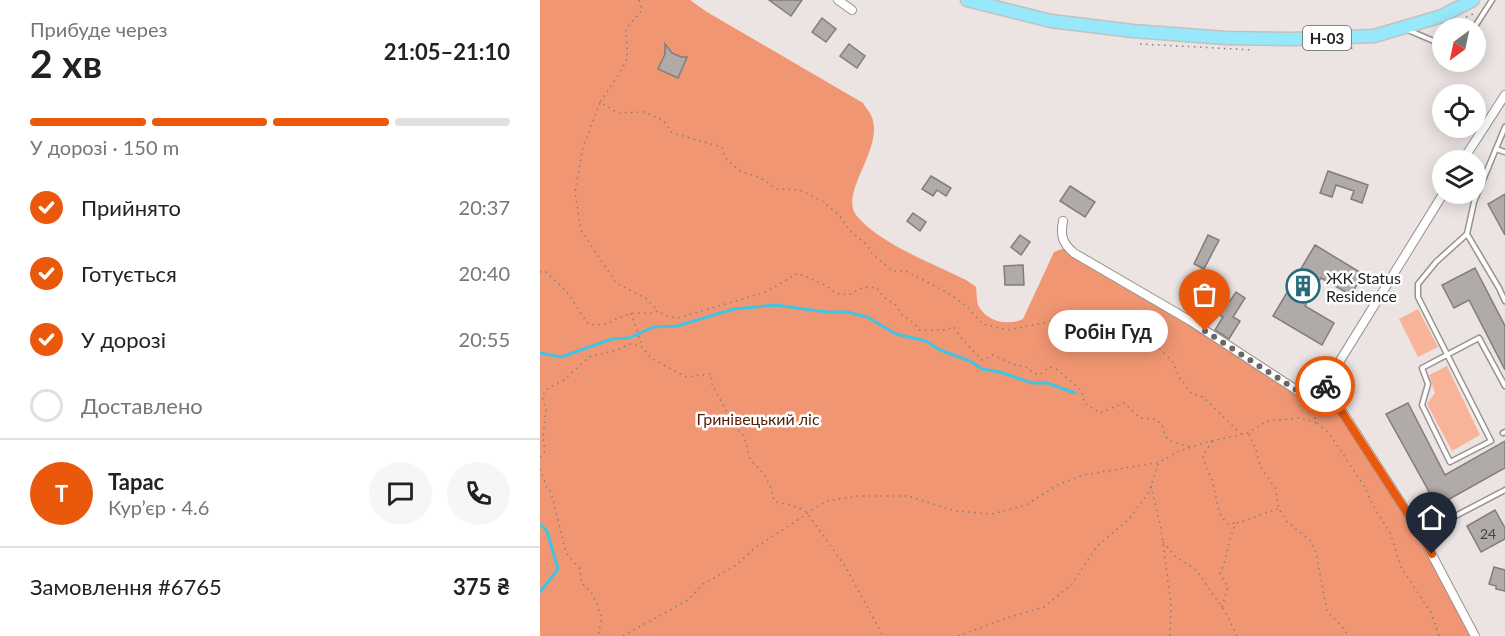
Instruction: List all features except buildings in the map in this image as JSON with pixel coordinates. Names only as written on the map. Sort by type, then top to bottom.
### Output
[{"type":"main road","name":"Н-03","points":[[968,0],[1051,21],[1133,31],[1226,38],[1374,36],[1442,16],[1473,0]]},
{"type":"street","points":[[838,0],[852,10]]},
{"type":"street","points":[[1469,150],[1505,95]]},
{"type":"street","points":[[1063,221],[1062,239],[1074,254],[1189,320],[1306,394],[1318,392],[1325,385],[1437,204]]},
{"type":"street","points":[[1325,385],[1421,534],[1475,636]]},
{"type":"lane","points":[[1480,18],[1492,0]]},
{"type":"lane","points":[[1404,28],[1432,40]]},
{"type":"lane","points":[[1505,127],[1474,202],[1467,234],[1436,262],[1418,284],[1418,297],[1446,355],[1491,441],[1450,462],[1422,405],[1428,384],[1422,368],[1446,355],[1479,338],[1505,386]]},
{"type":"lane","points":[[1496,149],[1505,152]]},
{"type":"lane","points":[[1467,234],[1505,301]]},
{"type":"lane","points":[[1421,534],[1505,490]]},
{"type":"path","points":[[639,0],[642,10],[626,29],[627,60],[610,90],[600,102],[583,147],[575,192],[581,230],[616,283],[647,299],[658,311],[669,317],[678,318],[766,292],[798,273],[827,286],[836,293],[848,295],[864,287],[877,288],[883,297],[896,305],[901,314],[915,324],[919,330],[945,330],[954,327],[982,360],[993,355],[1012,364],[1026,367],[1033,374],[1039,375],[1050,367],[1058,370],[1082,392],[1083,404],[1100,413],[1124,403],[1140,418],[1155,419],[1162,425],[1170,441],[1191,447]]},
{"type":"path","points":[[600,102],[618,113],[644,112],[663,120],[672,133],[722,147],[725,158],[740,171],[761,178],[777,189],[800,190],[822,201],[840,216],[849,230],[892,271],[906,271],[948,293],[965,305],[983,324],[1008,330],[1053,321],[1158,347],[1172,361],[1180,378],[1192,393],[1203,396],[1240,434]]},
{"type":"path","points":[[540,272],[545,271],[567,292],[588,324],[602,326],[631,313],[649,315],[658,311]]},
{"type":"path","points":[[631,313],[642,347],[651,358],[686,377],[711,375],[711,382],[734,426],[744,436],[750,459],[764,474],[774,501],[787,506],[800,507],[807,513],[845,566],[883,636]]},
{"type":"path","points":[[540,457],[545,451],[543,437],[546,410],[542,396],[548,388],[564,380],[589,357],[630,344],[642,347]]},
{"type":"path","points":[[1317,423],[1313,411],[1318,392]]},
{"type":"path","points":[[623,636],[688,600],[703,584],[735,566],[755,548],[826,501],[858,496],[908,496],[955,511],[992,514],[1026,505],[1059,484],[1084,475],[1160,462],[1191,447],[1248,433],[1267,422],[1299,418],[1317,423],[1329,433],[1364,486],[1376,512],[1390,532],[1401,567],[1431,613],[1439,636]]},
{"type":"path","points":[[1248,433],[1260,466],[1275,488],[1279,509],[1287,522],[1310,540],[1316,552],[1327,611],[1346,632],[1346,636]]},
{"type":"path","points":[[1212,441],[1203,456],[1214,485],[1215,500],[1220,515],[1227,524],[1248,520],[1260,513],[1279,509]]},
{"type":"path","points":[[958,636],[1044,607],[1072,584],[1097,546],[1129,519],[1149,492],[1160,462]]},
{"type":"path","points":[[540,469],[547,488],[551,492],[566,554],[580,568],[581,582],[593,595],[602,617],[598,636]]},
{"type":"path","points":[[1151,485],[1163,541],[1171,605],[1170,636]]},
{"type":"path","points":[[1222,607],[1227,587],[1220,574],[1225,563],[1230,534],[1237,523]]},
{"type":"path","points":[[1163,541],[1175,556],[1196,570],[1222,607],[1237,636]]},
{"type":"shaded area","points":[[1418,309],[1438,347],[1418,357],[1399,319]]},
{"type":"shaded area","points":[[1447,366],[1480,435],[1452,451],[1427,404],[1435,393],[1429,375]]},
{"type":"green space","name":"Гринівецький ліс","points":[[540,0],[690,0],[863,103],[871,115],[874,128],[873,141],[853,194],[852,205],[856,215],[892,244],[976,287],[979,307],[993,319],[1011,322],[1023,319],[1054,252],[1062,249],[1074,253],[1306,394],[1325,385],[1421,534],[1475,636],[540,636]]},
{"type":"waterway","points":[[540,353],[561,357],[612,339],[629,338],[653,327],[677,326],[734,309],[776,305],[826,312],[847,312],[867,317],[896,334],[926,341],[982,369],[1000,372],[1032,383],[1047,383],[1075,393]]},
{"type":"waterway","points":[[540,524],[547,531],[558,569],[540,592]]},
{"type":"way so far","points":[[1205,331],[1298,391],[1306,394],[1318,392],[1325,386]]},
{"type":"place","name":"ЖК Status Residence","points":[[1303,286]]},
{"type":"place","name":"Робін Гуд","points":[[1205,331]]},
{"type":"route","points":[[1325,386],[1432,554]]}]
